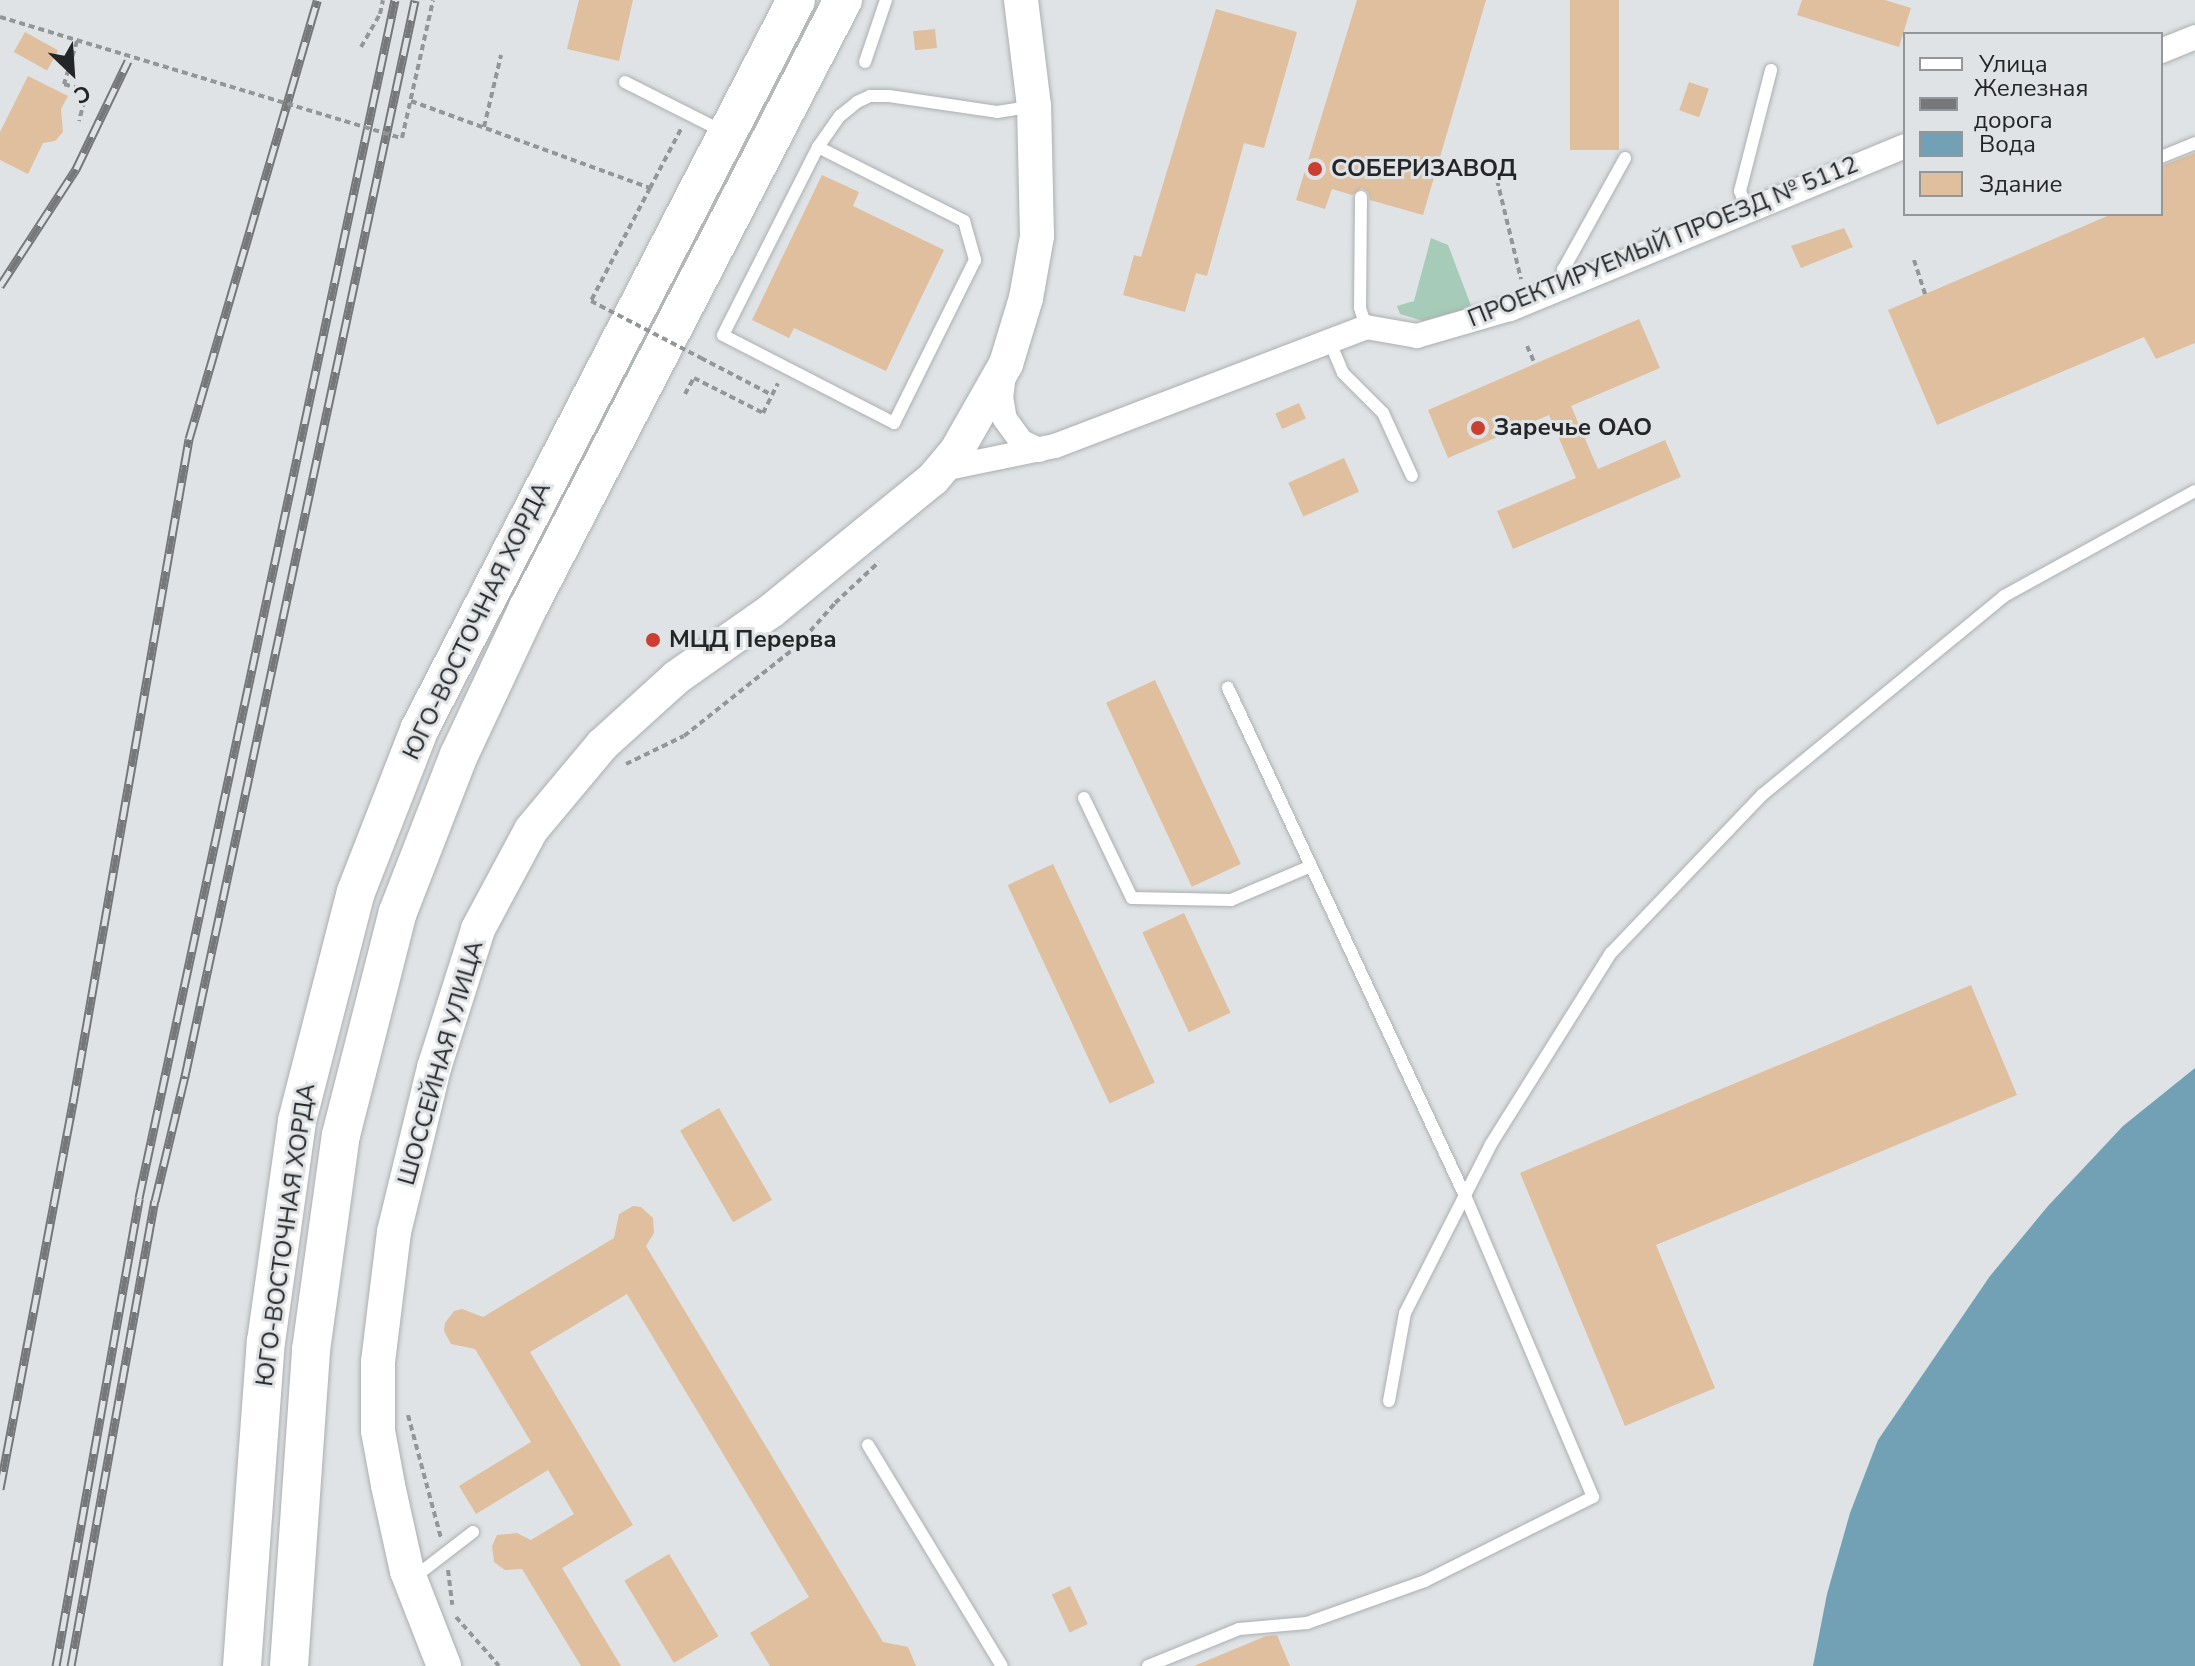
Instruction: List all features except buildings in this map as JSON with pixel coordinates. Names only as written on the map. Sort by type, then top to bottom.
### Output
[{"type":"main road","name":"ЮГО-ВОСТОЧНАЯ ХОРДА","points":[[242,1666],[266,1342],[295,1137],[356,892],[420,728],[777,39],[793,0]]},
{"type":"main road","name":"ЮГО-ВОСТОЧНАЯ ХОРДА","points":[[289,1666],[311,1350],[341,1135],[398,912],[459,755],[528,608],[843,0]]},
{"type":"main road","name":"ШОССЕЙНАЯ УЛИЦА","points":[[444,1666],[410,1580],[378,1431],[378,1362],[394,1232],[434,1068],[478,929],[531,830],[602,745],[677,677],[771,611],[943,469],[1006,364],[1026,298],[1037,236],[1034,106],[1021,0]]},
{"type":"street","points":[[2163,50],[2195,37]]},
{"type":"street","name":"ПРОЕКТИРУЕМЫЙ ПРОЕЗД № 5112","points":[[943,469],[1039,450],[1366,327],[1417,336],[1510,309],[1903,147]]},
{"type":"street","points":[[1006,364],[1001,397],[1005,419],[1022,442],[1039,450]]},
{"type":"lane","points":[[865,62],[886,0]]},
{"type":"lane","points":[[1747,210],[1740,191],[1771,70]]},
{"type":"lane","points":[[625,82],[726,133]]},
{"type":"lane","points":[[818,147],[964,221],[975,260],[894,423],[723,335],[818,147],[840,116],[870,96],[997,112],[1034,106]]},
{"type":"lane","points":[[2163,156],[2195,143]]},
{"type":"lane","points":[[1567,285],[1563,270],[1625,158]]},
{"type":"lane","points":[[1361,197],[1360,308],[1366,327]]},
{"type":"lane","points":[[1329,340],[1343,373],[1383,413],[1412,476]]},
{"type":"lane","points":[[1389,1401],[1405,1313],[1491,1144],[1611,953],[1762,795],[2004,596],[2195,491]]},
{"type":"lane","points":[[1148,1666],[1239,1629],[1307,1623],[1425,1581],[1593,1497],[1465,1196],[1228,688]]},
{"type":"lane","points":[[1084,798],[1132,898],[1231,900],[1311,866]]},
{"type":"lane","points":[[868,1445],[1002,1666]]},
{"type":"lane","points":[[410,1580],[473,1532]]},
{"type":"path","points":[[361,47],[380,14],[383,0]]},
{"type":"path","points":[[0,17],[402,138],[433,0]]},
{"type":"path","points":[[77,41],[64,84],[87,91],[79,121]]},
{"type":"path","points":[[484,127],[501,55]]},
{"type":"path","points":[[411,101],[650,188]]},
{"type":"path","points":[[688,114],[591,301],[772,395]]},
{"type":"path","points":[[1497,180],[1522,285]]},
{"type":"path","points":[[1914,260],[1925,294]]},
{"type":"path","points":[[1527,346],[1535,364]]},
{"type":"path","points":[[685,394],[694,378],[763,413],[786,368]]},
{"type":"path","points":[[623,765],[684,736],[797,646],[835,603],[882,559]]},
{"type":"path","points":[[406,1410],[445,1554],[453,1614],[499,1666]]},
{"type":"green space","points":[[1431,238],[1448,245],[1472,308],[1423,321],[1400,314],[1397,306],[1414,301]]},
{"type":"water","points":[[2195,1068],[2195,1666],[1813,1666],[1827,1594],[1850,1513],[1878,1440],[1990,1276],[2048,1206],[2123,1126]]},
{"type":"railway","points":[[0,1489],[73,1103],[189,439],[317,0]]},
{"type":"railway","points":[[56,1666],[139,1198],[395,0]]},
{"type":"railway","points":[[71,1666],[155,1201],[185,1076],[415,0]]},
{"type":"railway","points":[[0,286],[76,169],[128,61]]},
{"type":"place","name":"СОБЕРИЗАВОД","points":[[1315,169]]},
{"type":"place","name":"Заречье ОАО","points":[[1478,428]]},
{"type":"place","name":"МЦД Перерва","points":[[653,640]]}]
